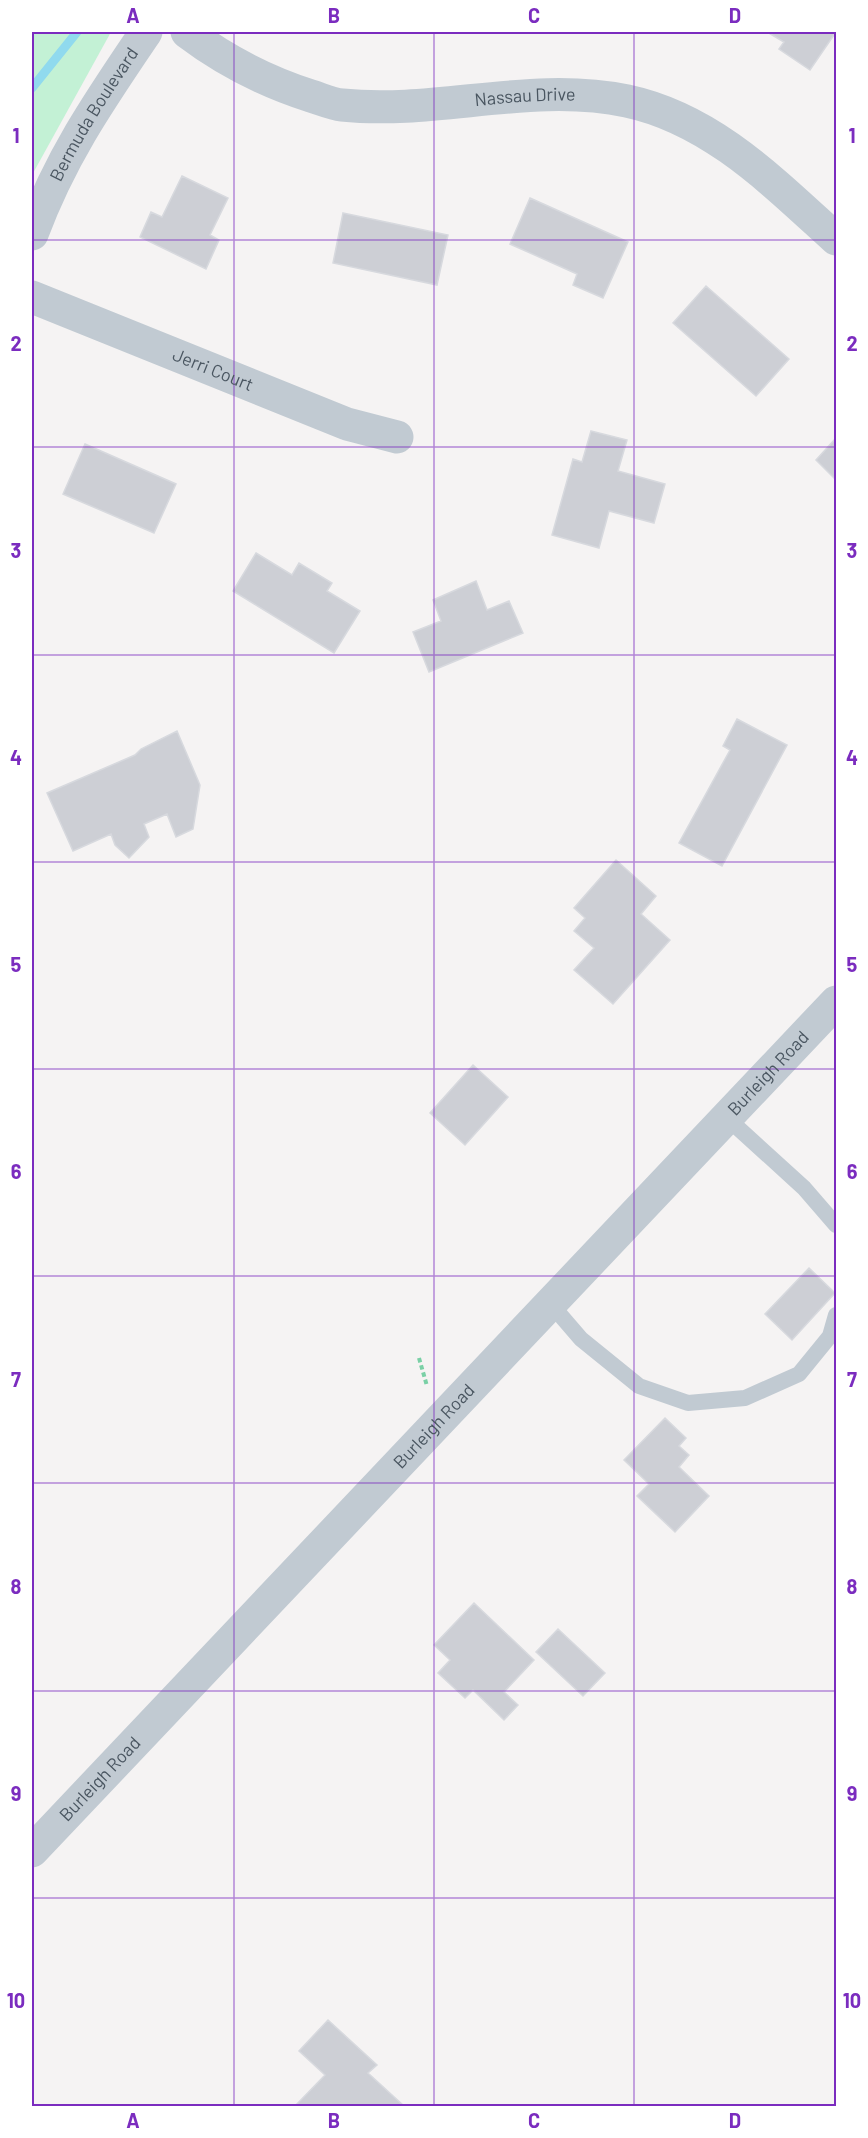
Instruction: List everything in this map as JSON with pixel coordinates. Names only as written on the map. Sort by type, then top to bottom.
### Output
[{"type":"street","name":"Bermuda Boulevard","points":[[32,234],[48,191],[81,127],[146,32]]},
{"type":"street","name":"Nassau Drive","points":[[187,32],[229,60],[282,87],[340,105],[408,107],[515,95],[576,93],[628,101],[688,122],[730,148],[837,239]]},
{"type":"street","name":"Jerri Court","points":[[32,297],[347,424],[397,437]]},
{"type":"street","name":"Burleigh Road","points":[[32,1851],[837,1002]]},
{"type":"lane","points":[[726,1118],[804,1188],[837,1225]]},
{"type":"lane","points":[[550,1303],[580,1339],[639,1386],[688,1403],[746,1398],[799,1374],[830,1336],[837,1315]]},
{"type":"green space","points":[[32,32],[111,32],[32,175]]},
{"type":"building","points":[[767,32],[836,32],[810,70],[779,49],[784,42]]},
{"type":"building","points":[[182,176],[228,198],[210,235],[219,240],[206,269],[140,237],[151,212],[162,217]]},
{"type":"building","points":[[530,198],[628,242],[603,298],[573,285],[577,274],[510,244]]},
{"type":"building","points":[[343,213],[448,235],[437,285],[333,263]]},
{"type":"building","points":[[706,286],[789,359],[756,396],[673,323]]},
{"type":"building","points":[[591,431],[627,440],[618,471],[665,484],[654,523],[609,511],[599,548],[552,535],[573,459],[582,462]]},
{"type":"building","points":[[836,438],[836,480],[816,460]]},
{"type":"building","points":[[85,444],[176,484],[154,533],[63,494]]},
{"type":"building","points":[[256,553],[292,575],[299,563],[332,583],[327,591],[360,611],[334,653],[233,591]]},
{"type":"building","points":[[476,581],[487,610],[509,601],[523,633],[429,672],[413,632],[441,621],[433,600]]},
{"type":"building","points":[[737,719],[787,745],[722,866],[679,843],[730,750],[723,746]]},
{"type":"building","points":[[177,731],[200,785],[193,829],[176,837],[167,814],[144,824],[149,837],[129,858],[115,845],[111,834],[73,851],[47,793],[135,755],[141,749]]},
{"type":"building","points":[[616,860],[656,896],[641,914],[670,940],[613,1004],[574,970],[594,948],[574,931],[585,918],[574,908]]},
{"type":"building","points":[[473,1065],[508,1097],[465,1145],[430,1113]]},
{"type":"building","points":[[809,1268],[835,1293],[792,1340],[765,1314]]},
{"type":"building","points":[[665,1418],[686,1438],[679,1446],[689,1455],[679,1467],[709,1496],[675,1532],[637,1496],[649,1484],[624,1460]]},
{"type":"building","points":[[474,1603],[534,1660],[504,1692],[518,1705],[504,1720],[473,1690],[465,1698],[438,1673],[450,1660],[434,1645]]},
{"type":"building","points":[[558,1629],[605,1673],[583,1696],[536,1652]]},
{"type":"building","points":[[328,2020],[377,2065],[368,2073],[404,2106],[295,2106],[325,2075],[299,2051]]},
{"type":"waterway","points":[[32,88],[77,32]]}]
